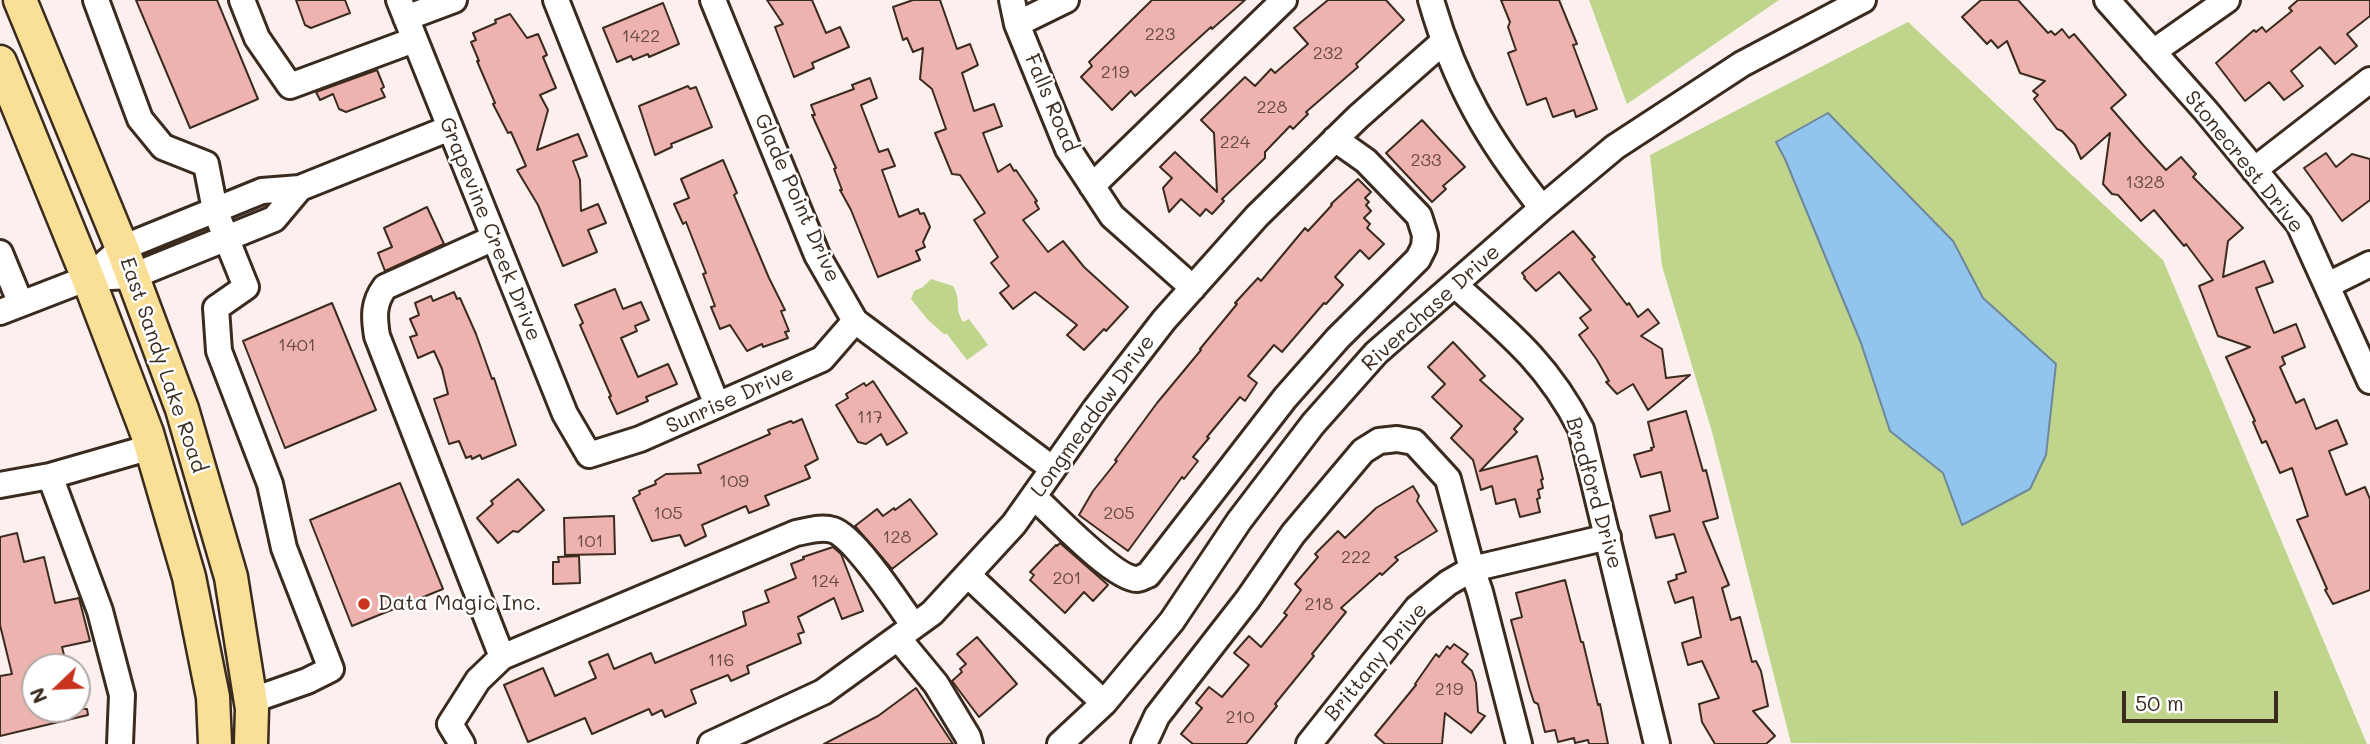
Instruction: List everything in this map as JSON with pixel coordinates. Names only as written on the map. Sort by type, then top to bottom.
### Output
[{"type":"main road","name":"East Sandy Lake Road","points":[[20,0],[127,262],[182,409],[231,577],[250,701],[251,744]]},
{"type":"main road","name":"East Sandy Lake Road","points":[[0,62],[88,278],[151,446],[189,577],[213,697],[215,744]]},
{"type":"street","points":[[96,0],[141,119],[163,147],[206,164],[215,210],[246,287],[216,308],[219,351],[270,484],[284,548],[331,669],[307,681],[250,701]]},
{"type":"street","points":[[242,0],[257,38],[290,86],[406,19],[454,0]]},
{"type":"street","points":[[556,0],[717,405]]},
{"type":"street","name":"Glade Point Drive","points":[[713,0],[817,255],[855,321],[1053,469]]},
{"type":"street","name":"Falls Road","points":[[1012,0],[1017,24],[1068,149],[1112,216],[1192,288]]},
{"type":"street","points":[[1017,24],[1066,0]]},
{"type":"street","points":[[1092,186],[1284,0]]},
{"type":"street","points":[[1431,0],[1443,42],[1474,110],[1505,161],[1542,208]]},
{"type":"street","name":"Riverchase Drive","points":[[1060,744],[1104,703],[1172,621],[1239,521],[1313,424],[1376,353],[1615,147],[1742,64],[1863,0]]},
{"type":"street","name":"Stonecrest Drive","points":[[2107,0],[2206,111],[2299,225],[2370,381]]},
{"type":"street","points":[[2153,52],[2227,0]]},
{"type":"street","name":"Grapevine Creek Drive","points":[[406,19],[565,414],[589,455]]},
{"type":"street","name":"Longmeadow Drive","points":[[711,744],[823,692],[932,613],[1014,524],[1096,408],[1164,320],[1256,216],[1335,139],[1443,42]]},
{"type":"street","points":[[2254,170],[2370,80]]},
{"type":"street","points":[[0,253],[11,308],[127,262],[215,210],[262,191],[300,188],[450,128]]},
{"type":"street","points":[[1034,497],[1103,561],[1137,579],[1148,575],[1285,398],[1338,338],[1418,259],[1424,247],[1425,235],[1419,216],[1366,161],[1335,139]]},
{"type":"street","points":[[127,262],[227,238],[274,219],[300,188]]},
{"type":"street","points":[[494,238],[385,287],[377,297],[374,314],[377,336],[502,657]]},
{"type":"street","points":[[2328,285],[2370,264]]},
{"type":"street","name":"Bradford Drive","points":[[1455,285],[1518,341],[1546,372],[1565,398],[1581,429],[1657,744]]},
{"type":"street","name":"Sunrise Drive","points":[[589,455],[640,439],[822,359],[855,321]]},
{"type":"street","points":[[1144,744],[1157,716],[1248,599],[1293,534],[1363,451],[1379,441],[1397,439],[1414,442],[1448,479],[1519,744]]},
{"type":"street","points":[[0,485],[50,476],[151,446]]},
{"type":"street","points":[[50,476],[100,611],[122,695],[120,744]]},
{"type":"street","points":[[456,734],[478,680],[502,657],[796,533],[819,528],[835,530],[851,542],[970,744]]},
{"type":"street","name":"Brittany Drive","points":[[1309,744],[1417,608],[1448,583],[1472,569],[1608,537]]},
{"type":"street","points":[[968,575],[1104,703]]},
{"type":"green space","points":[[1589,0],[1779,0],[1627,104]]},
{"type":"green space","points":[[1908,22],[2163,260],[2367,744],[1791,743],[1712,432],[1662,266],[1650,155]]},
{"type":"green space","points":[[931,279],[953,286],[963,322],[969,319],[988,345],[967,360],[947,334],[928,320],[911,299],[914,291]]},
{"type":"water","points":[[1828,113],[1953,241],[1983,298],[2056,364],[2046,455],[2030,489],[1962,525],[1943,473],[1890,431],[1861,343],[1776,142]]},
{"type":"building","points":[[136,0],[217,0],[258,99],[190,128]]},
{"type":"building","points":[[296,0],[345,0],[350,13],[311,28],[305,25]]},
{"type":"building","points":[[767,0],[812,0],[826,33],[840,27],[849,47],[812,63],[814,68],[794,77],[775,27],[783,24]]},
{"type":"building","points":[[913,0],[940,0],[957,49],[970,44],[978,65],[962,73],[974,111],[994,104],[1002,126],[983,133],[998,172],[1010,164],[1037,201],[1035,202],[1039,209],[1023,220],[1048,252],[1063,241],[1084,267],[1128,307],[1084,350],[1067,335],[1077,325],[1035,292],[1013,309],[1000,293],[1009,286],[991,263],[998,257],[974,220],[985,213],[960,175],[952,174],[935,133],[946,129],[932,89],[920,79],[923,48],[913,52],[907,38],[903,40],[893,7]]},
{"type":"building","points":[[1152,0],[1245,0],[1135,96],[1131,91],[1112,110],[1081,77],[1092,66],[1089,62]]},
{"type":"building","points":[[1328,0],[1386,0],[1404,20],[1356,64],[1358,67],[1306,112],[1308,114],[1293,129],[1290,126],[1265,152],[1265,158],[1222,199],[1224,201],[1212,214],[1206,209],[1200,216],[1181,199],[1169,212],[1163,188],[1172,178],[1160,167],[1175,152],[1217,192],[1214,133],[1201,120],[1245,77],[1255,86],[1271,69],[1275,73],[1308,44],[1294,28]]},
{"type":"building","points":[[1501,0],[1559,0],[1577,44],[1573,45],[1597,109],[1576,117],[1574,110],[1553,117],[1546,98],[1527,105],[1508,53],[1516,50],[1508,27],[1510,22]]},
{"type":"building","points":[[1981,0],[2018,0],[2048,33],[2051,31],[2055,35],[2062,29],[2069,38],[2074,34],[2126,95],[2111,108],[2144,146],[2166,170],[2181,157],[2196,174],[2193,177],[2243,228],[2228,241],[2223,277],[2264,261],[2273,282],[2256,288],[2274,333],[2296,324],[2305,347],[2282,357],[2285,364],[2280,367],[2296,403],[2304,399],[2316,429],[2337,420],[2347,444],[2329,451],[2346,495],[2365,487],[2370,499],[2370,590],[2333,604],[2325,590],[2327,589],[2297,520],[2308,516],[2292,468],[2280,473],[2266,441],[2262,443],[2226,357],[2250,347],[2218,336],[2199,286],[2213,280],[2186,244],[2184,246],[2154,210],[2141,221],[2118,195],[2112,194],[2103,184],[2110,133],[2081,159],[2075,145],[2057,129],[2034,99],[2038,95],[2033,91],[2045,81],[2020,73],[2007,41],[1998,48],[1991,40],[1987,44],[1962,17]]},
{"type":"building","points":[[2298,0],[2370,0],[2370,16],[2347,34],[2357,46],[2335,64],[2320,47],[2291,71],[2303,86],[2284,100],[2269,82],[2245,101],[2216,63],[2254,30],[2256,32],[2262,27],[2266,32],[2292,11],[2289,8]]},
{"type":"building","points":[[663,3],[679,44],[649,57],[648,54],[633,60],[631,56],[617,62],[603,28]]},
{"type":"building","points":[[510,14],[527,38],[538,34],[547,55],[543,57],[556,88],[540,95],[548,110],[537,150],[578,134],[587,156],[573,161],[580,180],[581,211],[598,204],[606,223],[588,230],[597,252],[563,266],[538,205],[517,170],[526,166],[511,132],[508,133],[493,104],[495,103],[471,42],[476,40],[473,33]]},
{"type":"building","points":[[377,70],[385,97],[346,112],[339,109],[333,94],[320,100],[316,92]]},
{"type":"building","points":[[870,78],[877,98],[861,105],[879,152],[888,149],[895,166],[882,170],[899,217],[918,209],[920,214],[924,213],[930,227],[923,242],[925,247],[916,251],[920,260],[878,277],[840,190],[834,169],[836,168],[812,115],[815,115],[811,105],[854,89],[852,85]]},
{"type":"building","points":[[688,86],[690,89],[696,87],[712,127],[671,144],[672,147],[655,155],[639,106]]},
{"type":"building","points":[[1422,120],[1465,167],[1443,186],[1446,189],[1432,202],[1386,153]]},
{"type":"building","points":[[2326,153],[2336,167],[2352,154],[2370,159],[2370,200],[2342,221],[2304,168]]},
{"type":"building","points":[[723,160],[737,193],[734,195],[785,310],[781,311],[789,331],[785,332],[788,338],[763,347],[762,344],[747,351],[730,325],[720,329],[711,307],[715,306],[703,274],[706,273],[686,222],[683,224],[674,204],[689,198],[681,179]]},
{"type":"building","points":[[1358,179],[1371,192],[1365,198],[1371,211],[1364,218],[1370,224],[1367,228],[1384,244],[1369,259],[1360,250],[1335,277],[1343,285],[1282,352],[1274,345],[1248,376],[1257,383],[1245,401],[1240,397],[1207,437],[1209,438],[1193,457],[1198,461],[1184,479],[1182,477],[1128,551],[1079,515],[1093,491],[1157,403],[1237,304],[1235,303],[1258,278],[1261,281],[1305,228],[1308,231],[1331,204]]},
{"type":"building","points":[[427,207],[444,244],[385,271],[378,253],[392,247],[384,228]]},
{"type":"building","points":[[1573,231],[1638,317],[1648,309],[1659,323],[1641,336],[1662,349],[1666,378],[1690,375],[1648,410],[1633,384],[1617,394],[1606,382],[1609,381],[1579,335],[1588,328],[1580,318],[1591,310],[1559,272],[1536,291],[1524,278],[1522,273]]},
{"type":"building","points":[[615,289],[623,309],[641,302],[649,320],[635,326],[637,331],[621,338],[638,377],[668,364],[677,384],[646,397],[648,401],[617,414],[580,325],[583,323],[575,305]]},
{"type":"building","points":[[454,292],[457,299],[460,298],[492,379],[494,378],[516,445],[482,459],[480,455],[472,459],[471,456],[466,458],[459,441],[449,444],[434,399],[448,394],[442,369],[434,351],[418,358],[410,337],[417,335],[410,319],[419,315],[415,303],[431,296],[433,301]]},
{"type":"building","points":[[332,303],[376,410],[285,448],[243,341]]},
{"type":"building","points":[[1453,342],[1485,376],[1480,380],[1523,419],[1514,429],[1517,432],[1480,471],[1537,456],[1543,479],[1543,488],[1538,490],[1540,498],[1537,499],[1540,512],[1520,517],[1515,499],[1496,504],[1492,486],[1481,490],[1473,460],[1451,438],[1462,426],[1432,397],[1445,384],[1428,367]]},
{"type":"building","points":[[873,381],[907,433],[887,445],[881,434],[866,444],[858,442],[836,405],[848,398],[846,394],[864,383],[866,386]]},
{"type":"building","points":[[1686,411],[1703,471],[1706,470],[1718,518],[1703,522],[1729,585],[1722,588],[1731,620],[1740,617],[1752,662],[1756,661],[1761,671],[1768,706],[1753,711],[1775,736],[1766,744],[1715,744],[1702,722],[1699,704],[1719,698],[1702,661],[1688,665],[1682,643],[1701,637],[1693,597],[1675,603],[1668,582],[1677,579],[1676,575],[1686,572],[1674,534],[1656,538],[1650,516],[1670,511],[1661,472],[1641,477],[1634,455],[1654,447],[1648,422]]},
{"type":"building","points":[[802,419],[818,459],[805,466],[810,478],[765,496],[769,505],[749,513],[746,506],[702,525],[706,536],[685,546],[680,535],[652,541],[633,498],[640,494],[639,491],[656,484],[655,481],[666,474],[701,473],[698,465],[770,434],[768,430]]},
{"type":"building","points":[[518,479],[544,510],[518,532],[513,531],[498,543],[477,518],[493,504],[491,501]]},
{"type":"building","points":[[400,483],[443,589],[352,626],[310,520]]},
{"type":"building","points":[[1413,486],[1419,496],[1417,501],[1437,531],[1395,557],[1398,560],[1341,608],[1346,612],[1246,744],[1193,744],[1181,734],[1202,708],[1196,703],[1209,687],[1222,697],[1249,665],[1234,653],[1249,636],[1261,647],[1287,615],[1284,613],[1301,590],[1295,584],[1318,557],[1315,554],[1338,531],[1345,538],[1376,508]]},
{"type":"building","points":[[910,499],[937,534],[892,569],[855,526],[877,509],[883,516]]},
{"type":"building","points":[[614,516],[615,554],[565,555],[564,518]]},
{"type":"building","points":[[17,533],[24,562],[44,557],[55,603],[79,598],[90,641],[62,647],[64,653],[21,653],[21,723],[54,723],[0,736],[0,676],[12,674],[0,625],[0,537]]},
{"type":"building","points":[[1060,543],[1108,585],[1093,601],[1084,592],[1065,613],[1030,580],[1034,575],[1030,572]]},
{"type":"building","points":[[833,547],[841,554],[863,611],[842,619],[834,598],[798,617],[804,632],[798,634],[801,643],[747,666],[749,673],[731,681],[728,675],[691,690],[696,703],[665,717],[662,710],[652,715],[649,709],[592,734],[585,718],[528,742],[504,685],[543,668],[555,696],[596,678],[589,662],[608,654],[614,669],[651,653],[655,663],[746,625],[743,612],[769,602],[765,591],[796,578],[791,564]]},
{"type":"building","points":[[579,556],[580,583],[553,584],[553,562],[559,562],[558,557]]},
{"type":"building","points":[[1565,580],[1598,705],[1600,704],[1608,744],[1589,744],[1588,740],[1575,743],[1574,738],[1558,742],[1555,730],[1545,732],[1538,704],[1534,702],[1530,690],[1511,620],[1522,617],[1516,593]]},
{"type":"building","points":[[977,637],[1017,684],[979,717],[952,681],[966,664],[957,654]]},
{"type":"building","points":[[1454,644],[1468,654],[1462,662],[1472,671],[1476,683],[1478,712],[1485,716],[1471,733],[1445,713],[1442,744],[1385,744],[1375,735],[1416,685],[1436,654],[1439,657],[1447,646],[1450,649]]},
{"type":"building","points":[[916,688],[953,744],[824,744],[878,716]]},
{"type":"place","name":"Data Magic Inc.","points":[[364,604]]}]
